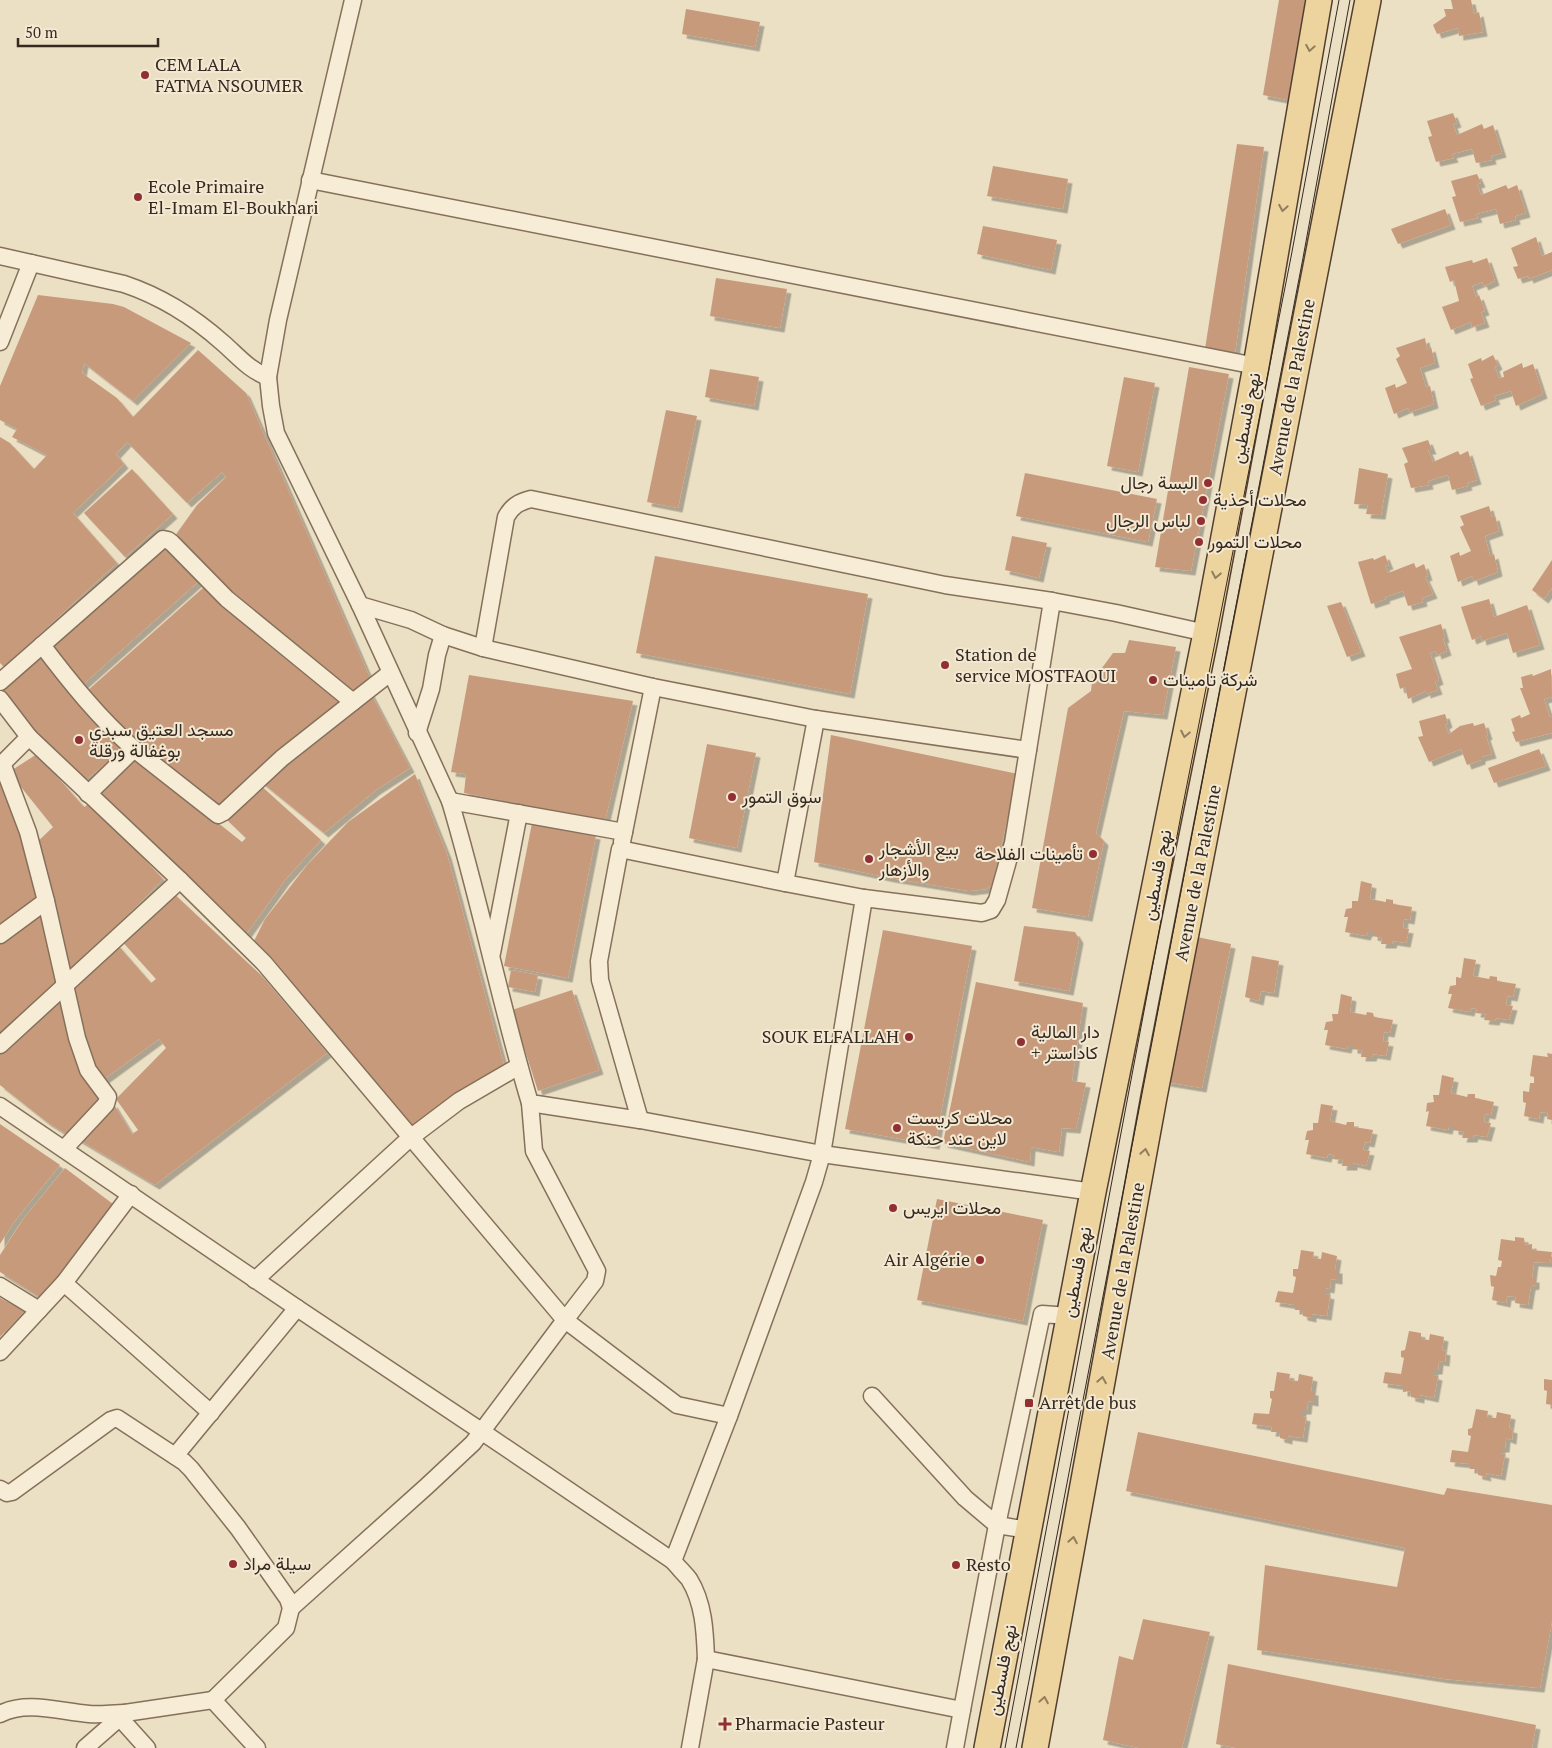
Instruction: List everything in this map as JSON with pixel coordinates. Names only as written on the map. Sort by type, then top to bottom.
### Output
[{"type":"main road","name":"نهج فلسطين","points":[[987,1748],[1093,1192],[1206,633],[1256,366],[1319,0]]},
{"type":"main road","name":"Avenue de la Palestine","points":[[1035,1748],[1154,1097],[1368,0]]},
{"type":"street","points":[[0,1714],[6,1711],[27,1708],[122,1716],[213,1700],[286,1628],[292,1608],[473,1443],[595,1281],[596,1271],[534,1151],[530,1103],[450,801],[360,605],[276,433],[268,377],[278,320],[353,0]]},
{"type":"street","points":[[310,180],[1256,366]]},
{"type":"street","points":[[0,256],[124,284],[142,290],[200,325],[223,343],[241,361],[257,373],[268,377]]},
{"type":"street","points":[[0,342],[30,263]]},
{"type":"street","points":[[483,648],[506,517],[511,508],[521,501],[531,499],[945,584],[1116,613],[1206,633]]},
{"type":"street","points":[[0,682],[163,539],[168,540],[227,599],[353,702]]},
{"type":"street","points":[[620,849],[785,884],[864,898],[982,913],[991,910],[997,900],[1013,843],[1052,601]]},
{"type":"street","points":[[360,605],[411,620],[443,635],[483,648],[653,687],[816,719],[1028,750]]},
{"type":"street","points":[[418,733],[431,689],[437,654],[443,635]]},
{"type":"street","points":[[42,645],[75,688],[134,749],[215,814],[220,814],[282,758],[390,672]]},
{"type":"street","points":[[640,1120],[600,980],[599,961],[653,687]]},
{"type":"street","points":[[0,700],[29,737],[180,880],[264,963],[564,1320],[677,1405],[729,1416]]},
{"type":"street","points":[[785,884],[816,719]]},
{"type":"street","points":[[29,737],[1,764],[28,832],[66,985],[76,1038],[88,1070],[106,1093],[108,1100],[64,1149]]},
{"type":"street","points":[[88,794],[134,749]]},
{"type":"street","points":[[450,801],[624,832]]},
{"type":"street","points":[[491,959],[519,813]]},
{"type":"street","points":[[0,1045],[180,880]]},
{"type":"street","points":[[673,1562],[729,1416],[814,1182],[822,1154],[864,898]]},
{"type":"street","points":[[0,934],[46,902]]},
{"type":"street","points":[[256,1280],[410,1138],[459,1101],[519,1066]]},
{"type":"street","points":[[530,1103],[640,1120],[822,1154],[1093,1192]]},
{"type":"street","points":[[0,1106],[297,1308],[481,1430],[673,1562],[689,1579],[700,1605],[704,1626],[706,1659],[690,1748]]},
{"type":"street","points":[[0,1352],[64,1283],[131,1194]]},
{"type":"street","points":[[64,1283],[211,1413]]},
{"type":"street","points":[[0,1286],[39,1310]]},
{"type":"street","points":[[175,1456],[297,1308]]},
{"type":"street","points":[[955,1748],[997,1525],[1042,1314],[1069,1316]]},
{"type":"street","points":[[872,1396],[965,1498],[997,1525],[1029,1530]]},
{"type":"street","points":[[0,1489],[7,1493],[12,1492],[111,1420],[117,1418],[175,1456],[191,1469],[238,1528],[288,1599],[292,1608]]},
{"type":"street","points":[[706,1659],[962,1710]]},
{"type":"street","points":[[213,1700],[257,1748]]},
{"type":"street","points":[[85,1748],[122,1716]]},
{"type":"street","points":[[122,1716],[147,1748]]},
{"type":"building","points":[[1279,0],[1305,0],[1288,100],[1263,95]]},
{"type":"building","points":[[1451,0],[1471,0],[1474,14],[1479,12],[1483,32],[1459,36],[1458,28],[1437,34],[1433,25],[1446,16],[1444,9],[1453,9]]},
{"type":"building","points":[[686,9],[760,22],[755,47],[682,34]]},
{"type":"building","points":[[1453,113],[1457,123],[1453,124],[1457,135],[1482,124],[1484,129],[1493,125],[1502,153],[1491,156],[1492,160],[1476,163],[1472,149],[1452,154],[1454,158],[1436,162],[1428,137],[1432,136],[1427,121]]},
{"type":"building","points":[[1237,144],[1264,147],[1235,353],[1205,349]]},
{"type":"building","points":[[993,166],[1068,179],[1063,209],[987,196]]},
{"type":"building","points":[[1477,174],[1481,183],[1477,184],[1481,195],[1506,185],[1508,189],[1517,185],[1526,213],[1515,216],[1516,220],[1500,224],[1496,209],[1476,214],[1478,218],[1460,222],[1452,197],[1456,196],[1451,181]]},
{"type":"building","points":[[1445,209],[1451,225],[1398,244],[1391,229]]},
{"type":"building","points":[[983,226],[1057,240],[1051,270],[977,254]]},
{"type":"building","points":[[1536,237],[1542,256],[1552,252],[1552,270],[1529,279],[1528,276],[1518,279],[1513,267],[1518,266],[1511,248]]},
{"type":"building","points":[[1487,258],[1495,281],[1484,286],[1482,282],[1472,286],[1476,297],[1479,295],[1485,311],[1481,312],[1485,323],[1472,327],[1471,322],[1451,330],[1442,307],[1459,301],[1454,280],[1450,282],[1445,267],[1472,260],[1473,263]]},
{"type":"building","points":[[716,278],[787,289],[780,328],[710,316]]},
{"type":"building","points":[[38,295],[124,307],[191,343],[133,401],[84,363],[82,373],[117,398],[133,417],[198,350],[246,393],[370,678],[350,693],[224,592],[172,540],[197,505],[226,477],[222,472],[187,503],[127,442],[116,454],[124,464],[73,513],[117,563],[4,667],[0,663],[0,437],[10,443],[34,469],[47,455],[12,437],[17,429],[0,420],[0,386]]},
{"type":"building","points":[[1425,338],[1427,349],[1431,347],[1435,363],[1420,368],[1426,387],[1430,386],[1434,404],[1410,412],[1408,408],[1394,414],[1385,388],[1395,384],[1396,388],[1407,383],[1396,359],[1400,356],[1396,348]]},
{"type":"building","points":[[1493,355],[1498,365],[1495,367],[1499,378],[1504,377],[1503,372],[1522,363],[1523,368],[1533,364],[1543,394],[1516,406],[1511,391],[1494,396],[1496,400],[1481,406],[1470,379],[1473,378],[1468,364],[1481,358],[1482,361]]},
{"type":"building","points":[[1189,367],[1229,374],[1191,571],[1155,567]]},
{"type":"building","points":[[710,369],[759,377],[754,406],[705,397]]},
{"type":"building","points":[[1124,377],[1155,383],[1138,472],[1107,466]]},
{"type":"building","points":[[666,410],[697,416],[678,508],[647,502]]},
{"type":"building","points":[[1428,440],[1432,450],[1428,450],[1433,462],[1458,451],[1460,455],[1468,451],[1477,480],[1467,483],[1468,486],[1452,490],[1448,475],[1428,481],[1429,485],[1411,488],[1404,464],[1408,462],[1402,448]]},
{"type":"building","points":[[1359,468],[1388,474],[1381,515],[1366,514],[1368,505],[1354,504]]},
{"type":"building","points":[[132,469],[173,514],[125,557],[84,513]]},
{"type":"building","points":[[1025,473],[1157,499],[1148,542],[1016,516]]},
{"type":"building","points":[[1489,506],[1492,517],[1495,516],[1499,531],[1485,536],[1490,556],[1494,554],[1498,572],[1474,581],[1472,576],[1458,582],[1450,556],[1459,552],[1460,556],[1471,551],[1460,527],[1464,525],[1460,516]]},
{"type":"building","points":[[1012,536],[1047,543],[1039,578],[1005,570]]},
{"type":"building","points":[[164,544],[199,581],[79,688],[49,644]]},
{"type":"building","points":[[1385,555],[1389,565],[1385,566],[1388,573],[1414,563],[1416,568],[1424,564],[1428,576],[1425,577],[1433,594],[1422,598],[1423,602],[1408,606],[1403,591],[1371,604],[1358,562],[1373,558],[1374,560]]},
{"type":"building","points":[[655,556],[868,594],[850,694],[636,653]]},
{"type":"building","points":[[1552,560],[1552,588],[1544,599],[1532,590]]},
{"type":"building","points":[[204,587],[342,704],[218,811],[108,718],[87,691]]},
{"type":"building","points":[[1489,599],[1494,617],[1527,605],[1540,645],[1513,653],[1507,633],[1482,641],[1481,636],[1472,640],[1461,607]]},
{"type":"building","points":[[1341,602],[1361,652],[1347,657],[1327,606]]},
{"type":"building","points":[[1441,624],[1447,651],[1437,655],[1436,651],[1430,653],[1439,680],[1435,682],[1438,690],[1426,694],[1426,691],[1408,699],[1405,687],[1400,689],[1396,674],[1412,669],[1399,637]]},
{"type":"building","points":[[1129,640],[1176,647],[1163,715],[1124,711],[1096,833],[1104,841],[1088,917],[1032,908],[1068,708],[1091,691],[1093,672],[1099,672],[1113,653],[1125,653]]},
{"type":"building","points":[[39,655],[88,716],[124,749],[83,782],[48,749],[0,691],[0,688]]},
{"type":"building","points":[[1551,669],[1552,697],[1544,699],[1550,717],[1552,716],[1552,733],[1516,742],[1512,732],[1515,731],[1511,719],[1520,715],[1521,718],[1530,714],[1520,688],[1523,688],[1521,677],[1532,674],[1533,676]]},
{"type":"building","points":[[469,675],[633,701],[605,821],[464,793],[466,774],[451,772]]},
{"type":"building","points":[[370,692],[410,768],[376,790],[324,833],[260,781]]},
{"type":"building","points":[[1445,714],[1448,723],[1445,725],[1449,734],[1460,726],[1473,723],[1474,726],[1484,723],[1492,754],[1481,757],[1481,760],[1467,765],[1461,749],[1429,762],[1418,737],[1423,736],[1419,721]]},
{"type":"building","points":[[831,735],[1018,774],[992,885],[986,889],[969,891],[890,878],[814,862]]},
{"type":"building","points":[[707,744],[756,753],[737,848],[689,838]]},
{"type":"building","points":[[1539,749],[1546,766],[1494,783],[1488,768]]},
{"type":"building","points":[[37,754],[84,807],[91,803],[163,879],[112,934],[68,971],[35,844],[53,827],[9,772]]},
{"type":"building","points":[[133,755],[242,842],[246,838],[224,817],[259,784],[321,840],[285,880],[242,940],[96,795]]},
{"type":"building","points":[[415,774],[447,854],[504,1065],[411,1126],[253,943],[265,919],[307,865],[348,822]]},
{"type":"building","points":[[2,778],[40,899],[0,928],[0,779]]},
{"type":"building","points":[[532,823],[596,835],[568,978],[504,966]]},
{"type":"building","points":[[1361,881],[1372,884],[1370,899],[1386,902],[1386,899],[1393,900],[1393,904],[1412,907],[1410,920],[1404,919],[1403,928],[1409,929],[1406,943],[1393,941],[1392,944],[1381,944],[1382,938],[1373,936],[1373,932],[1368,932],[1366,936],[1345,932],[1348,917],[1344,917],[1346,909],[1352,908],[1352,901],[1358,901]]},
{"type":"building","points":[[171,891],[262,976],[327,1053],[155,1185],[76,1138],[113,1103],[132,1134],[138,1130],[116,1099],[166,1048],[159,1039],[103,1080],[89,1068],[69,986],[116,943],[151,983],[156,979],[120,939]]},
{"type":"building","points":[[42,911],[58,980],[0,1035],[0,942]]},
{"type":"building","points":[[1024,926],[1075,932],[1079,939],[1069,991],[1014,981]]},
{"type":"building","name":"SOUK ELFALLAH","points":[[883,930],[972,946],[935,1145],[845,1129]]},
{"type":"building","points":[[1192,936],[1231,944],[1202,1088],[1166,1082]]},
{"type":"building","points":[[1252,956],[1279,961],[1274,993],[1261,991],[1259,1001],[1245,997]]},
{"type":"building","points":[[1464,958],[1476,960],[1473,976],[1489,979],[1490,976],[1497,977],[1497,981],[1516,984],[1513,997],[1507,996],[1506,1005],[1513,1006],[1509,1020],[1496,1018],[1495,1021],[1484,1020],[1486,1014],[1476,1013],[1477,1009],[1471,1008],[1470,1012],[1448,1008],[1452,994],[1448,994],[1450,986],[1456,985],[1456,977],[1461,978]]},
{"type":"building","points":[[511,970],[538,975],[535,992],[508,987]]},
{"type":"building","name":"دار المالية + كاداستر","points":[[976,982],[1083,1003],[1072,1081],[1086,1083],[1076,1129],[1062,1128],[1059,1152],[1031,1147],[1030,1162],[943,1143]]},
{"type":"building","points":[[572,990],[599,1070],[538,1091],[512,1010]]},
{"type":"building","points":[[63,993],[106,1098],[71,1137],[47,1122],[0,1085],[0,1049]]},
{"type":"building","points":[[1341,994],[1352,997],[1350,1012],[1366,1015],[1367,1012],[1373,1013],[1374,1017],[1393,1020],[1390,1033],[1384,1032],[1383,1041],[1389,1042],[1386,1056],[1373,1054],[1372,1057],[1361,1057],[1362,1050],[1353,1049],[1353,1045],[1348,1045],[1347,1049],[1325,1045],[1328,1030],[1324,1030],[1326,1022],[1333,1021],[1332,1014],[1338,1014]]},
{"type":"building","points":[[1547,1053],[1552,1054],[1552,1120],[1547,1119],[1548,1113],[1540,1112],[1539,1119],[1524,1116],[1526,1103],[1523,1102],[1523,1091],[1529,1092],[1530,1083],[1534,1083],[1534,1077],[1530,1076],[1533,1055],[1548,1057]]},
{"type":"building","points":[[1442,1075],[1454,1078],[1451,1093],[1467,1097],[1468,1094],[1475,1094],[1475,1098],[1494,1102],[1491,1115],[1485,1114],[1484,1122],[1491,1123],[1487,1137],[1474,1135],[1473,1138],[1462,1138],[1464,1132],[1454,1130],[1454,1126],[1449,1126],[1448,1130],[1426,1126],[1429,1111],[1426,1112],[1427,1103],[1434,1102],[1433,1095],[1439,1095]]},
{"type":"building","points":[[1321,1104],[1333,1106],[1330,1121],[1346,1125],[1347,1122],[1354,1122],[1354,1127],[1373,1130],[1370,1143],[1365,1142],[1363,1150],[1370,1151],[1366,1166],[1353,1163],[1353,1166],[1342,1166],[1343,1160],[1333,1159],[1334,1155],[1328,1154],[1327,1158],[1306,1154],[1309,1140],[1305,1140],[1307,1131],[1313,1130],[1313,1123],[1318,1123]]},
{"type":"building","points":[[0,1124],[60,1165],[14,1222],[0,1244]]},
{"type":"building","points":[[65,1168],[113,1204],[41,1298],[0,1272],[0,1255],[24,1218]]},
{"type":"building","name":"Air Algérie","points":[[937,1199],[1043,1220],[1023,1321],[917,1300]]},
{"type":"building","points":[[1515,1237],[1524,1238],[1525,1245],[1532,1244],[1532,1250],[1552,1252],[1550,1263],[1534,1262],[1532,1278],[1535,1278],[1535,1285],[1531,1286],[1528,1305],[1515,1303],[1516,1297],[1507,1296],[1506,1303],[1492,1300],[1494,1287],[1491,1286],[1490,1275],[1496,1276],[1498,1267],[1501,1267],[1502,1261],[1498,1260],[1501,1239],[1515,1241]]},
{"type":"building","points":[[1301,1250],[1314,1252],[1313,1258],[1321,1259],[1322,1252],[1337,1256],[1335,1269],[1338,1269],[1338,1280],[1331,1279],[1330,1289],[1326,1288],[1326,1294],[1330,1295],[1327,1316],[1312,1314],[1312,1318],[1303,1316],[1302,1310],[1295,1310],[1295,1305],[1275,1302],[1278,1291],[1293,1293],[1296,1277],[1293,1276],[1293,1269],[1298,1269]]},
{"type":"building","points":[[0,1298],[25,1311],[0,1337]]},
{"type":"building","points":[[1409,1331],[1421,1333],[1421,1339],[1429,1340],[1430,1334],[1444,1337],[1442,1350],[1446,1351],[1445,1362],[1439,1361],[1438,1370],[1434,1370],[1434,1375],[1438,1376],[1434,1398],[1420,1395],[1420,1399],[1411,1397],[1410,1391],[1403,1392],[1403,1386],[1383,1383],[1385,1372],[1401,1374],[1404,1358],[1401,1357],[1401,1351],[1405,1350]]},
{"type":"building","points":[[1277,1372],[1290,1374],[1289,1380],[1298,1381],[1299,1374],[1313,1377],[1311,1391],[1314,1391],[1314,1402],[1308,1401],[1307,1410],[1302,1410],[1302,1416],[1306,1417],[1303,1438],[1288,1436],[1288,1440],[1280,1438],[1279,1432],[1271,1432],[1272,1427],[1252,1424],[1254,1413],[1269,1414],[1272,1399],[1270,1398],[1270,1391],[1274,1391]]},
{"type":"building","points":[[1544,1379],[1552,1380],[1552,1405],[1546,1404],[1547,1391],[1544,1390]]},
{"type":"building","points":[[1476,1409],[1488,1411],[1487,1417],[1496,1418],[1497,1412],[1511,1415],[1509,1428],[1513,1429],[1512,1440],[1506,1438],[1505,1448],[1501,1448],[1501,1453],[1505,1454],[1501,1476],[1486,1473],[1487,1477],[1478,1475],[1477,1469],[1470,1469],[1470,1464],[1450,1462],[1452,1450],[1468,1452],[1471,1436],[1468,1435],[1468,1429],[1472,1428]]},
{"type":"building","points":[[1138,1432],[1444,1495],[1447,1488],[1552,1505],[1552,1621],[1540,1688],[1445,1679],[1257,1650],[1265,1565],[1397,1587],[1405,1548],[1126,1491]]},
{"type":"building","points":[[1143,1619],[1210,1632],[1182,1748],[1139,1748],[1103,1740],[1119,1656],[1133,1660]]},
{"type":"building","points":[[1228,1664],[1536,1725],[1532,1748],[1236,1748],[1216,1744]]},
{"type":"tram line","points":[[1005,1748],[1181,815],[1291,257],[1339,0]]},
{"type":"tram line","points":[[1016,1748],[1303,258],[1350,0]]},
{"type":"place","name":"CEM LALA FATMA NSOUMER","points":[[145,75]]},
{"type":"place","name":"Ecole Primaire El-Imam El-Boukhari","points":[[138,197]]},
{"type":"place","name":"البسة رجال","points":[[1208,483]]},
{"type":"place","name":"محلات أحذية","points":[[1203,500]]},
{"type":"place","name":"لباس الرجال","points":[[1201,521]]},
{"type":"place","name":"محلات التمور","points":[[1199,542]]},
{"type":"place","name":"Station de service MOSTFAOUI","points":[[945,665]]},
{"type":"place","name":"شركة تامينات","points":[[1153,680]]},
{"type":"place","name":"مسجد العتيق سبدي بوغفالة ورقلة","points":[[79,740]]},
{"type":"place","name":"سوق التمور","points":[[732,797]]},
{"type":"place","name":"تأمينات الفلاحة","points":[[1093,854]]},
{"type":"place","name":"بيع الأشجار والأزهار","points":[[869,859]]},
{"type":"place","name":"SOUK ELFALLAH","points":[[909,1037]]},
{"type":"place","name":"دار المالية + كاداستر","points":[[1021,1042]]},
{"type":"place","name":"محلات كريست لاين عند حنكة","points":[[897,1128]]},
{"type":"place","name":"محلات ايريس","points":[[893,1208]]},
{"type":"place","name":"Air Algérie","points":[[980,1260]]},
{"type":"place","name":"Arrêt de bus","points":[[1029,1403]]},
{"type":"place","name":"سيلة مراد","points":[[233,1564]]},
{"type":"place","name":"Resto","points":[[956,1565]]},
{"type":"place","name":"Pharmacie Pasteur","points":[[725,1724]]}]
